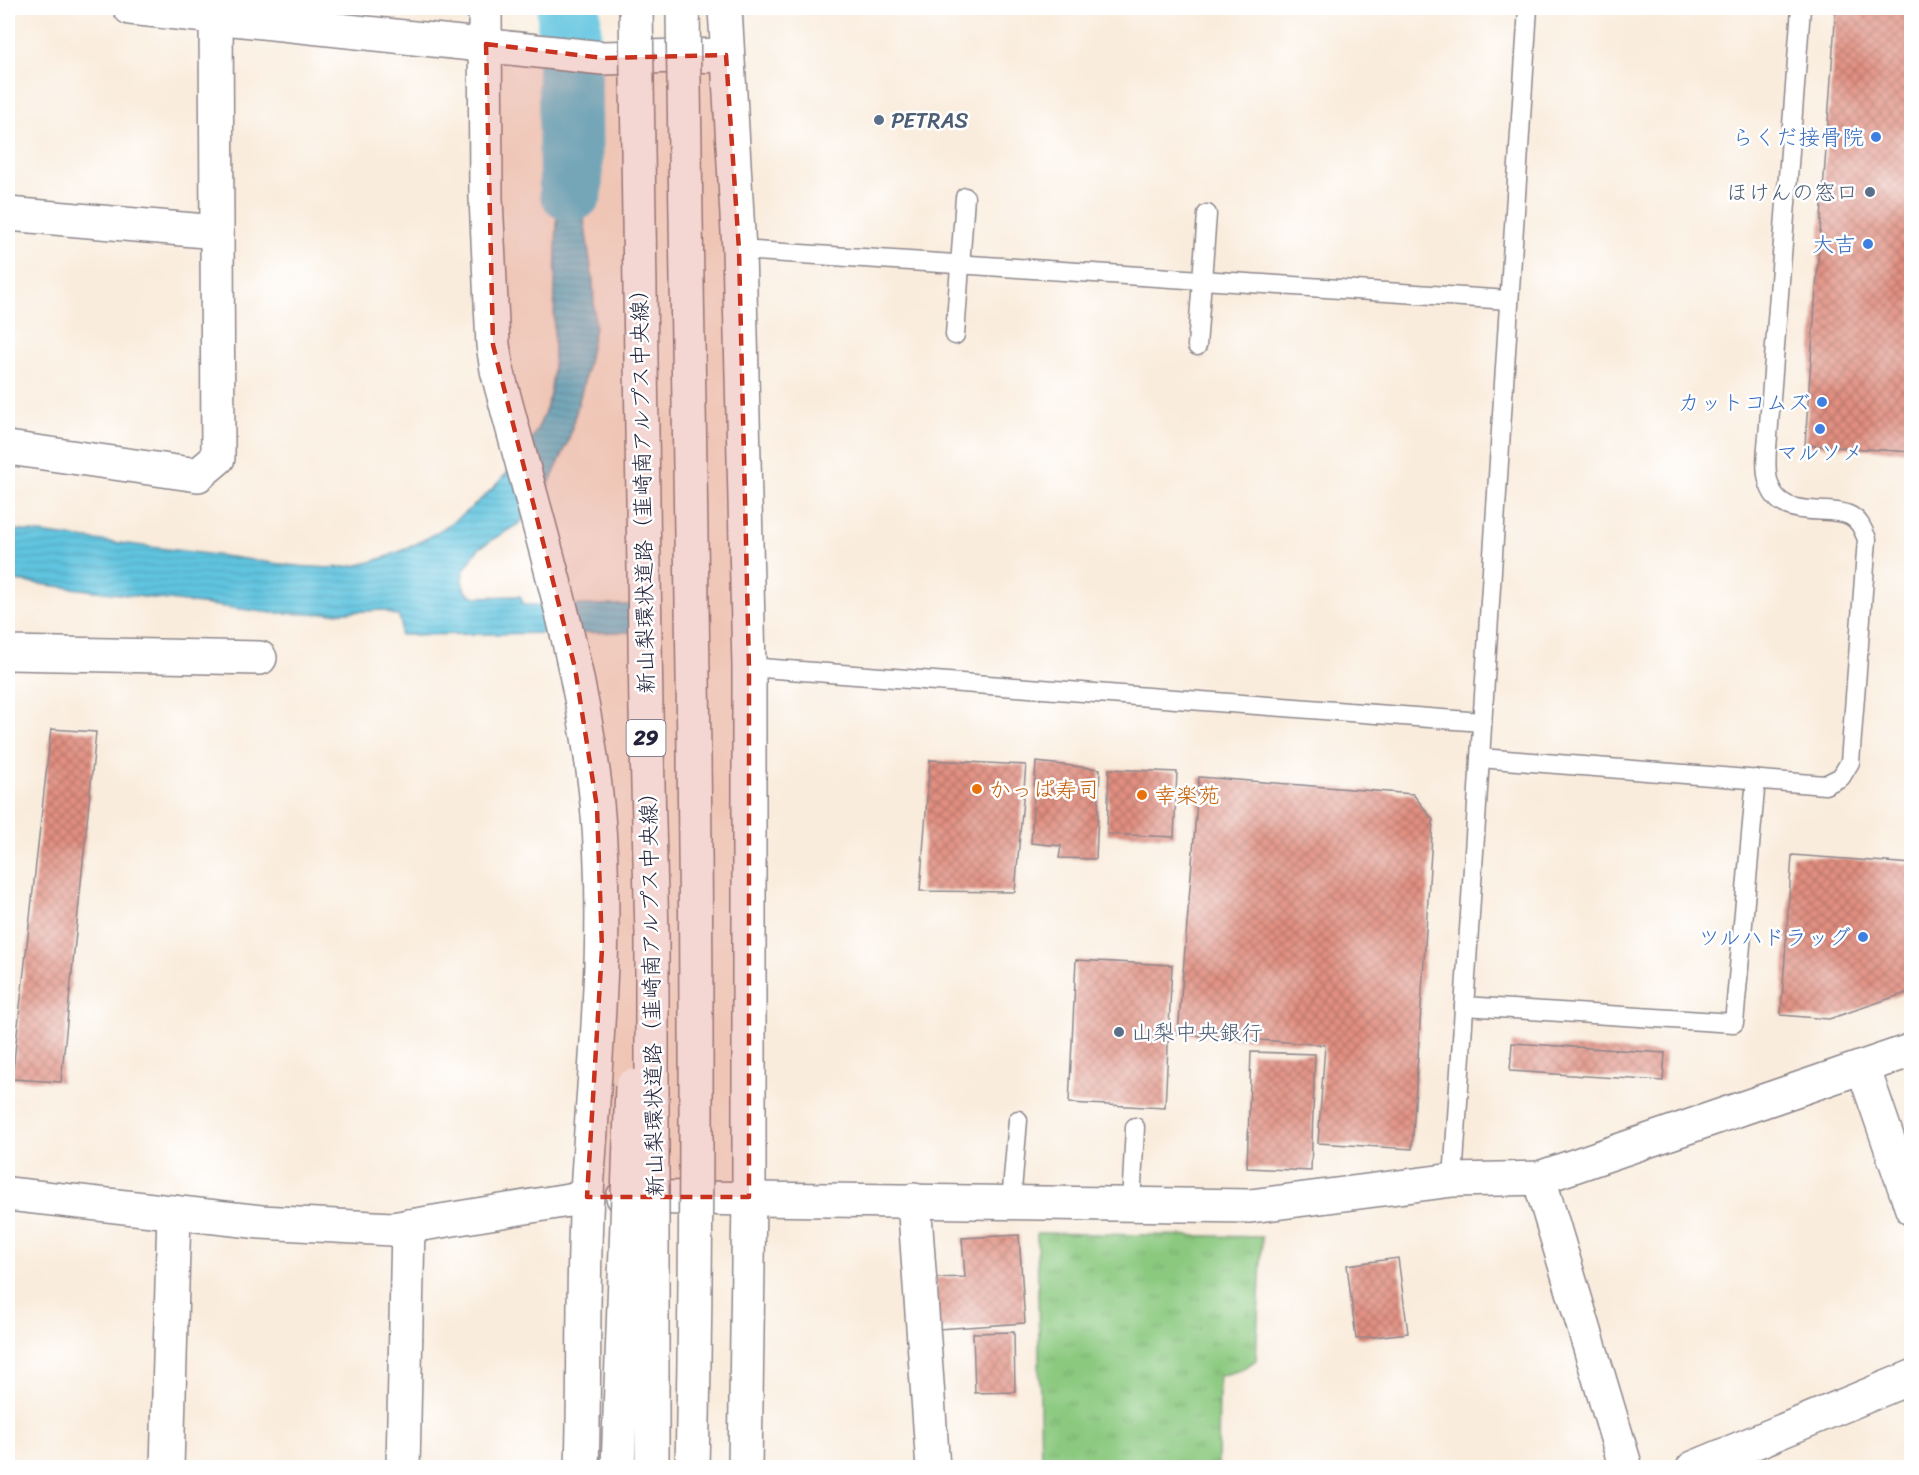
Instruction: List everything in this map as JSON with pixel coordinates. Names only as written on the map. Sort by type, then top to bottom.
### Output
[{"type":"main road","points":[[130,8],[216,12],[603,58],[726,55]]},
{"type":"main road","points":[[485,8],[486,198],[493,345],[497,370],[575,668],[588,735],[597,807],[602,949],[587,1197],[582,1467]]},
{"type":"main road","name":"新山梨環状道路（韮崎南アルプス中央線）","points":[[636,8],[645,711],[652,934],[652,1467]]},
{"type":"main road","name":"新山梨環状道路（韮崎南アルプス中央線）","points":[[683,8],[694,926],[696,1293],[692,1467]]},
{"type":"main road","points":[[725,8],[739,249],[749,667],[749,1197],[745,1467]]},
{"type":"main road","points":[[8,448],[198,475],[218,458],[216,12]]},
{"type":"main road","points":[[8,214],[217,232]]},
{"type":"main road","points":[[8,653],[260,658]]},
{"type":"main road","points":[[618,1467],[632,1107],[636,885],[645,711]]},
{"type":"main road","points":[[8,1194],[261,1222],[392,1229],[587,1197],[749,1197],[1250,1206],[1453,1180],[1539,1178],[1911,1050]]},
{"type":"main road","points":[[1863,1067],[1911,1209]]},
{"type":"main road","points":[[1539,1178],[1626,1467]]},
{"type":"main road","points":[[914,1200],[933,1467]]},
{"type":"main road","points":[[167,1467],[174,1212]]},
{"type":"main road","points":[[403,1467],[408,1226]]},
{"type":"main road","points":[[1693,1467],[1911,1377]]},
{"type":"lane","points":[[1453,1180],[1528,8]]},
{"type":"lane","points":[[1480,758],[1825,785],[1841,777],[1850,762],[1867,539],[1860,524],[1850,516],[1793,509],[1778,498],[1768,481],[1769,424],[1801,8]]},
{"type":"lane","points":[[955,335],[965,197]]},
{"type":"lane","points":[[1197,346],[1207,214]]},
{"type":"lane","points":[[739,249],[961,266],[1509,300]]},
{"type":"lane","points":[[749,667],[1482,722]]},
{"type":"lane","points":[[1464,1006],[1734,1023],[1756,779]]},
{"type":"lane","points":[[1011,1202],[1018,1120]]},
{"type":"lane","points":[[1131,1204],[1135,1127]]},
{"type":"highlighted area","points":[[486,44],[603,58],[726,55],[739,250],[749,667],[749,1197],[587,1197],[602,949],[597,807],[575,668],[493,345]]},
{"type":"green space","points":[[1037,1233],[1262,1237],[1256,1360],[1241,1370],[1219,1376],[1218,1467],[1041,1467]]},
{"type":"water","points":[[576,101],[579,185],[593,282],[595,327],[583,386],[568,442],[548,486],[520,523],[479,548],[463,571],[462,582],[465,591],[475,597],[520,596],[524,605],[649,605],[635,632],[400,635],[399,617],[383,610],[313,614],[273,613],[8,580],[8,529],[326,568],[358,565],[387,557],[444,528],[471,508],[517,461],[534,435],[549,399],[553,366],[558,183],[563,158],[562,102]]},
{"type":"building","points":[[1836,8],[1912,8],[1912,452],[1805,445]]},
{"type":"building","points":[[51,729],[96,732],[61,1082],[12,1079]]},
{"type":"building","points":[[1910,752],[1912,753],[1912,795],[1907,795]]},
{"type":"building","points":[[930,760],[1026,765],[1015,892],[920,891]]},
{"type":"building","points":[[1036,762],[1100,769],[1096,859],[1059,858],[1061,846],[1031,843]]},
{"type":"building","points":[[1109,769],[1177,772],[1174,837],[1107,834]]},
{"type":"building","points":[[1199,777],[1413,794],[1433,820],[1412,1149],[1318,1143],[1325,1045],[1178,1034]]},
{"type":"building","points":[[1792,855],[1912,864],[1912,991],[1829,1019],[1781,1015]]},
{"type":"building","points":[[1076,960],[1172,965],[1165,1108],[1069,1103]]},
{"type":"building","points":[[1512,1043],[1665,1053],[1663,1081],[1510,1071]]},
{"type":"building","points":[[1251,1052],[1315,1054],[1311,1171],[1247,1168]]},
{"type":"building","points":[[1019,1235],[1025,1323],[938,1329],[935,1278],[965,1277],[962,1238]]},
{"type":"building","points":[[1398,1258],[1408,1333],[1356,1339],[1347,1265]]},
{"type":"building","points":[[1014,1332],[1015,1392],[975,1393],[973,1333]]},
{"type":"waterway","points":[[569,8],[571,190]]},
{"type":"place","name":"PETRAS","points":[[879,120]]},
{"type":"place","name":"らくだ接骨院","points":[[1876,137]]},
{"type":"place","name":"ほけんの窓口","points":[[1870,192]]},
{"type":"place","name":"大吉","points":[[1868,244]]},
{"type":"place","name":"カットコムズ","points":[[1822,402]]},
{"type":"place","name":"マルソメ","points":[[1820,429]]},
{"type":"place","name":"かっぱ寿司","points":[[977,789]]},
{"type":"place","name":"幸楽苑","points":[[1142,795]]},
{"type":"place","name":"ツルハドラッグ","points":[[1863,937]]},
{"type":"place","name":"山梨中央銀行","points":[[1119,1032]]}]
